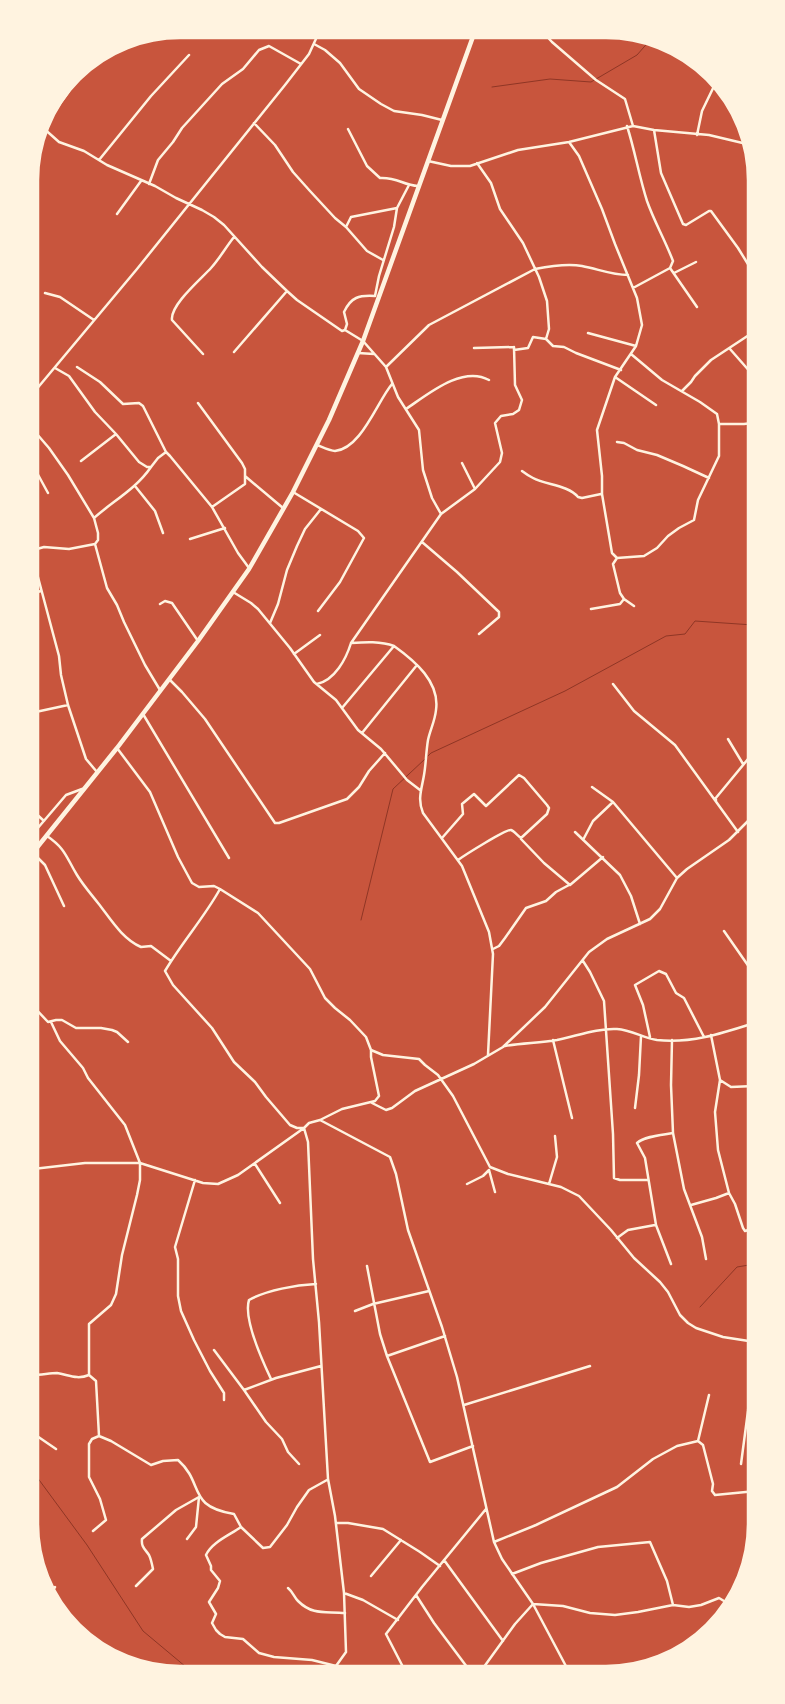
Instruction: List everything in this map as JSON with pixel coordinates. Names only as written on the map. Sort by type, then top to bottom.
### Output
[{"type":"main road","points":[[38,846],[118,748],[170,680],[249,569],[284,509],[317,445],[363,341],[377,296],[472,38]]},
{"type":"street","points":[[38,388],[309,54],[317,38]]},
{"type":"street","points":[[548,38],[596,80],[625,99],[633,126]]},
{"type":"street","points":[[314,44],[325,50],[340,63],[359,89],[381,104],[394,111],[443,120]]},
{"type":"street","points":[[149,184],[158,160],[182,128],[222,84],[243,69],[259,50],[269,46],[301,64]]},
{"type":"street","points":[[99,160],[151,96],[189,55]]},
{"type":"street","points":[[697,135],[702,110],[713,87]]},
{"type":"street","points":[[254,123],[275,144],[293,172],[335,218],[346,227],[367,251],[383,260]]},
{"type":"street","points":[[627,126],[636,156],[639,177],[672,261],[670,268],[633,288]]},
{"type":"street","points":[[428,161],[451,166],[470,166],[518,150],[569,142],[627,126],[722,137],[743,143]]},
{"type":"street","points":[[348,129],[367,166],[375,174],[380,178],[392,178],[409,185],[418,186]]},
{"type":"street","points":[[654,130],[661,173],[683,224],[686,226],[709,211],[712,212],[748,263]]},
{"type":"street","points":[[46,131],[59,142],[84,151],[202,210],[224,225],[287,291],[336,328],[342,331],[345,330],[363,341],[386,367],[392,384],[419,430],[423,470],[432,498],[442,514]]},
{"type":"street","points":[[569,142],[579,156],[628,275],[637,298],[642,325],[636,346],[615,377],[597,430],[602,494],[612,553],[617,558],[644,556],[657,548],[679,528],[692,522],[695,518],[698,500],[719,456],[719,424],[717,414],[662,380],[631,354]]},
{"type":"street","points":[[477,164],[491,183],[500,209],[523,243],[535,269],[546,300],[549,329],[546,339]]},
{"type":"street","points":[[117,214],[141,181]]},
{"type":"street","points":[[345,330],[347,324],[344,312],[353,300],[358,296],[377,296],[383,260],[394,227],[397,208],[409,185]]},
{"type":"street","points":[[346,227],[351,218],[397,208]]},
{"type":"street","points":[[203,354],[176,324],[172,316],[180,301],[211,268],[234,237]]},
{"type":"street","points":[[674,273],[696,262]]},
{"type":"street","points":[[386,367],[429,325],[535,269],[573,265],[615,275],[628,275]]},
{"type":"street","points":[[670,268],[697,307]]},
{"type":"street","points":[[234,352],[287,291]]},
{"type":"street","points":[[45,293],[60,297],[94,320]]},
{"type":"street","points":[[588,333],[636,346]]},
{"type":"street","points":[[682,391],[711,360],[748,336]]},
{"type":"street","points":[[474,348],[514,348],[514,350],[528,348],[533,337],[546,339],[553,346],[564,347],[621,370]]},
{"type":"street","points":[[317,684],[327,680],[340,666],[348,654],[351,643],[402,568],[442,514],[475,489],[500,462],[502,454],[495,423],[501,416],[513,414],[519,410],[522,400],[515,385],[514,348]]},
{"type":"street","points":[[730,349],[748,369]]},
{"type":"street","points":[[358,353],[374,354]]},
{"type":"street","points":[[77,366],[100,382],[123,404],[139,404],[143,406],[166,452],[212,507],[249,569]]},
{"type":"street","points":[[55,368],[69,376],[95,412],[139,462],[147,467],[151,467]]},
{"type":"street","points":[[406,409],[454,379],[483,376],[489,380]]},
{"type":"street","points":[[615,377],[656,405]]},
{"type":"street","points":[[317,445],[334,451],[345,448],[352,443],[360,435],[392,384]]},
{"type":"street","points":[[198,403],[245,469],[246,481],[243,485],[212,507]]},
{"type":"street","points":[[719,424],[748,424]]},
{"type":"street","points":[[80,461],[116,434]]},
{"type":"street","points":[[38,435],[68,475],[94,518],[98,533],[98,540],[95,544],[107,588],[142,659],[161,691]]},
{"type":"street","points":[[617,442],[688,467],[709,478]]},
{"type":"street","points":[[94,518],[142,480],[158,458],[166,452]]},
{"type":"street","points":[[462,463],[475,489]]},
{"type":"street","points":[[522,472],[533,478],[566,489],[578,498],[602,494]]},
{"type":"street","points":[[38,475],[48,493]]},
{"type":"street","points":[[245,476],[284,509]]},
{"type":"street","points":[[135,486],[155,511],[162,533]]},
{"type":"street","points":[[293,492],[358,531],[364,538],[340,582],[318,611]]},
{"type":"street","points":[[269,624],[278,604],[287,570],[297,546],[305,529],[321,509]]},
{"type":"street","points":[[190,539],[225,528]]},
{"type":"street","points":[[422,542],[499,612],[499,617],[479,634]]},
{"type":"street","points":[[38,549],[44,547],[69,548],[95,544]]},
{"type":"street","points":[[617,558],[613,564],[614,575],[624,599],[634,606]]},
{"type":"street","points":[[38,580],[59,656],[68,705],[86,759],[97,772]]},
{"type":"street","points":[[233,592],[252,603],[317,684],[336,700],[362,733],[385,753],[407,780],[420,790]]},
{"type":"street","points":[[591,609],[620,604],[624,599]]},
{"type":"street","points":[[160,604],[165,601],[172,603],[198,641]]},
{"type":"street","points":[[294,654],[320,635]]},
{"type":"street","points":[[351,643],[374,643],[394,646],[418,666],[431,682],[436,707],[428,739],[424,775],[420,790],[420,802],[422,813],[458,860],[468,878],[489,932],[493,949],[488,1056]]},
{"type":"street","points":[[342,708],[394,646]]},
{"type":"street","points":[[362,733],[418,666]]},
{"type":"street","points":[[170,680],[205,719],[275,823],[347,799],[385,753]]},
{"type":"street","points":[[613,684],[634,710],[675,745],[738,832]]},
{"type":"street","points":[[38,711],[68,705]]},
{"type":"street","points":[[143,714],[229,858]]},
{"type":"street","points":[[728,739],[743,764]]},
{"type":"street","points":[[38,1169],[85,1164],[140,1163],[211,1184],[225,1182],[254,1164],[309,1123],[320,1120],[342,1109],[370,1103],[379,1096],[371,1050],[366,1037],[325,998],[310,969],[287,942],[252,907],[220,888],[214,886],[199,887],[192,883],[178,857],[150,792],[118,748]]},
{"type":"street","points":[[738,832],[715,799],[748,759]]},
{"type":"street","points":[[442,838],[463,814],[462,804],[474,794],[486,806],[519,775],[524,778],[549,808],[547,814],[521,838]]},
{"type":"street","points":[[592,786],[613,802],[677,878]]},
{"type":"street","points":[[38,828],[66,796],[83,789]]},
{"type":"street","points":[[583,840],[593,821],[613,802]]},
{"type":"street","points":[[38,815],[44,821]]},
{"type":"street","points":[[370,1103],[386,1110],[392,1108],[415,1091],[474,1064],[503,1047],[545,1007],[582,960],[596,946],[650,919],[660,910],[677,878],[738,832],[748,822]]},
{"type":"street","points":[[458,860],[498,834],[511,830],[544,863],[570,885]]},
{"type":"street","points":[[575,832],[620,875],[631,896],[640,924]]},
{"type":"street","points":[[47,836],[60,847],[79,878],[124,936],[141,947],[151,946],[171,961]]},
{"type":"street","points":[[493,949],[499,946],[526,908],[546,901],[556,892],[570,885],[603,857]]},
{"type":"street","points":[[38,859],[45,865],[64,906]]},
{"type":"street","points":[[220,888],[209,908],[171,961],[165,971],[166,974],[173,985],[212,1028],[234,1062],[256,1082],[290,1125],[304,1128]]},
{"type":"street","points":[[724,931],[747,965]]},
{"type":"street","points":[[582,960],[604,1001],[614,1178],[620,1180],[648,1180]]},
{"type":"street","points":[[650,1037],[643,1005],[635,985],[659,971],[666,974],[676,993],[684,998],[704,1037]]},
{"type":"street","points":[[38,1011],[48,1022],[51,1022],[64,1047],[83,1068],[88,1078],[125,1125],[140,1163],[140,1180],[122,1255],[116,1294],[111,1305],[89,1324],[89,1375],[96,1381],[99,1436]]},
{"type":"street","points":[[51,1022],[62,1020],[76,1028],[112,1030],[128,1042]]},
{"type":"street","points":[[503,1047],[616,1029],[656,1039],[682,1041],[747,1025]]},
{"type":"street","points":[[711,1035],[720,1080],[715,1112],[718,1150],[729,1193],[743,1228],[747,1230]]},
{"type":"street","points":[[634,1108],[639,1075],[641,1036]]},
{"type":"street","points":[[553,1040],[572,1118]]},
{"type":"street","points":[[672,1040],[670,1085],[673,1133],[684,1189],[702,1237],[706,1259]]},
{"type":"street","points":[[371,1050],[383,1055],[419,1059],[442,1079],[460,1109],[489,1169],[495,1192]]},
{"type":"street","points":[[720,1080],[731,1087],[747,1086]]},
{"type":"street","points":[[320,1120],[390,1157],[396,1174],[408,1230],[445,1336],[464,1405],[494,1542],[502,1559],[533,1604],[566,1666]]},
{"type":"street","points":[[242,1528],[214,1544],[209,1548],[206,1555],[211,1566],[210,1570],[220,1581],[209,1602],[216,1614],[212,1623],[216,1630],[224,1637],[243,1639],[259,1653],[274,1657],[312,1660],[336,1666],[346,1652],[344,1593],[336,1523],[328,1479],[308,1142],[304,1128]]},
{"type":"street","points":[[672,1264],[656,1225],[645,1158],[637,1143],[648,1138],[673,1133]]},
{"type":"street","points":[[550,1184],[557,1158],[555,1136]]},
{"type":"street","points":[[254,1164],[280,1203]]},
{"type":"street","points":[[467,1184],[483,1176],[489,1169]]},
{"type":"street","points":[[489,1169],[550,1184],[579,1196],[634,1258],[660,1282],[668,1292],[680,1315],[688,1323],[696,1328],[747,1341]]},
{"type":"street","points":[[195,1180],[175,1247],[178,1259],[178,1296],[194,1340],[224,1393],[224,1400]]},
{"type":"street","points":[[691,1205],[729,1193]]},
{"type":"street","points":[[617,1238],[628,1230],[656,1225]]},
{"type":"street","points":[[366,1266],[380,1334],[430,1462],[473,1446]]},
{"type":"street","points":[[270,1379],[249,1323],[247,1306],[249,1300],[255,1296],[275,1290],[316,1284]]},
{"type":"street","points":[[355,1311],[373,1304],[429,1291]]},
{"type":"street","points":[[388,1356],[445,1336]]},
{"type":"street","points":[[214,1350],[266,1422],[282,1439],[288,1452],[299,1464]]},
{"type":"street","points":[[244,1390],[270,1379],[321,1366]]},
{"type":"street","points":[[464,1405],[590,1366]]},
{"type":"street","points":[[38,1375],[57,1373],[72,1377],[89,1375]]},
{"type":"street","points":[[698,1441],[709,1395]]},
{"type":"street","points":[[741,1464],[747,1418]]},
{"type":"street","points":[[93,1531],[106,1520],[100,1499],[89,1477],[89,1444],[92,1439],[99,1436],[151,1465],[163,1461],[178,1460],[188,1469],[199,1497],[207,1506],[221,1512],[234,1514],[242,1528],[262,1548],[270,1547],[287,1525],[309,1490],[328,1479]]},
{"type":"street","points":[[38,1437],[56,1448]]},
{"type":"street","points":[[698,1441],[701,1442],[704,1448],[713,1484],[712,1492],[715,1495],[747,1492]]},
{"type":"street","points":[[494,1542],[536,1525],[617,1487],[653,1459],[677,1446],[698,1441]]},
{"type":"street","points":[[187,1539],[196,1527],[199,1497]]},
{"type":"street","points":[[136,1586],[153,1569],[150,1557],[140,1542],[142,1539],[176,1510],[199,1497]]},
{"type":"street","points":[[402,1666],[386,1634],[486,1509]]},
{"type":"street","points":[[336,1523],[348,1523],[383,1529],[440,1566]]},
{"type":"street","points":[[371,1576],[402,1540]]},
{"type":"street","points":[[512,1574],[541,1563],[598,1547],[650,1542],[667,1581],[673,1606]]},
{"type":"street","points":[[444,1560],[503,1641]]},
{"type":"street","points":[[288,1588],[298,1601],[313,1612],[345,1612]]},
{"type":"street","points":[[344,1593],[363,1600],[398,1620]]},
{"type":"street","points":[[416,1595],[466,1666]]},
{"type":"street","points":[[533,1604],[562,1606],[590,1613],[615,1615],[673,1606],[689,1607],[702,1605],[719,1598],[725,1601]]},
{"type":"street","points":[[485,1666],[515,1624],[533,1604]]},
{"type":"waterway","points":[[492,87],[550,79],[591,82],[637,55],[647,44]]},
{"type":"waterway","points":[[428,756],[565,691],[666,636],[685,634],[695,621],[748,625]]},
{"type":"waterway","points":[[361,920],[393,789],[425,759]]},
{"type":"waterway","points":[[700,1307],[737,1267],[747,1265]]},
{"type":"waterway","points":[[38,1478],[87,1545],[143,1631],[185,1666]]}]
